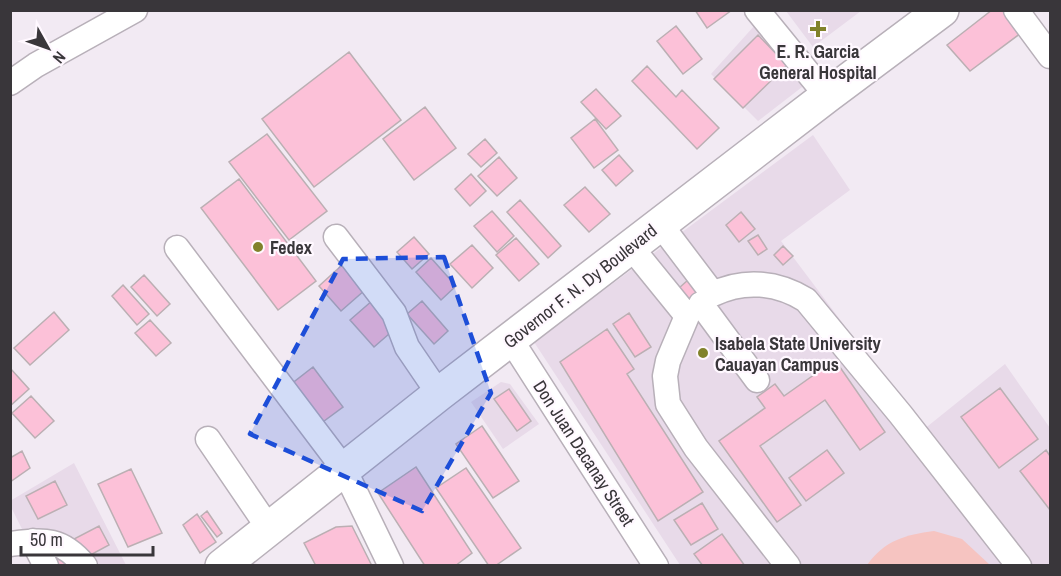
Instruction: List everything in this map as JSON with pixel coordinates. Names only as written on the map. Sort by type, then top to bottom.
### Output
[{"type":"highway","name":"Governor F. N. Dy Boulevard","points":[[222,566],[268,527],[439,394],[942,10]]},
{"type":"street","points":[[10,82],[135,10]]},
{"type":"street","points":[[757,10],[827,96]]},
{"type":"street","points":[[1016,10],[1050,56]]},
{"type":"street","points":[[660,224],[700,305],[757,380]]},
{"type":"street","points":[[336,237],[394,313],[407,346],[439,394]]},
{"type":"street","points":[[631,247],[700,305]]},
{"type":"street","points":[[177,248],[344,468],[391,566]]},
{"type":"street","points":[[788,566],[696,448],[668,404],[665,376],[668,361],[700,305],[743,285],[760,284],[792,292],[806,300],[819,313],[1018,566]]},
{"type":"street","name":"Don Juan Dacanay Street","points":[[511,340],[656,566]]},
{"type":"street","points":[[208,439],[268,527]]},
{"type":"street","points":[[22,543],[47,540],[56,543],[77,556],[85,566]]},
{"type":"street","points":[[22,543],[46,566]]},
{"type":"highlighted area","points":[[444,257],[491,393],[422,511],[250,434],[343,259]]},
{"type":"shaded area","name":"E. R. Garcia General Hospital","points":[[786,11],[861,11],[813,47]]},
{"type":"shaded area","points":[[755,25],[806,84],[758,121],[711,74]]},
{"type":"shaded area","name":"Isabela State University Cauayan Campus","points":[[813,135],[850,190],[781,241],[923,430],[1005,364],[1050,428],[1050,565],[680,565],[534,342]]},
{"type":"shaded area","points":[[501,382],[510,384],[539,424],[503,449],[471,402]]},
{"type":"shaded area","points":[[74,463],[126,565],[40,565],[10,501]]},
{"type":"shaded area","points":[[934,531],[962,539],[990,565],[867,565],[888,544],[914,534]]},
{"type":"building","points":[[695,10],[732,10],[707,28]]},
{"type":"building","points":[[992,10],[1003,10],[1021,33],[970,71],[947,45]]},
{"type":"building","points":[[676,26],[702,59],[683,74],[657,41]]},
{"type":"building","points":[[758,35],[787,65],[743,108],[714,79]]},
{"type":"building","points":[[349,52],[401,120],[314,187],[262,119]]},
{"type":"building","points":[[647,66],[676,97],[682,90],[719,128],[697,149],[632,81]]},
{"type":"building","points":[[596,89],[621,116],[606,129],[581,102]]},
{"type":"building","points":[[425,107],[456,148],[414,180],[383,139]]},
{"type":"building","points":[[595,119],[618,150],[594,168],[571,138]]},
{"type":"building","points":[[267,134],[327,211],[289,240],[229,162]]},
{"type":"building","points":[[485,139],[497,153],[481,167],[468,154]]},
{"type":"building","points":[[619,155],[633,171],[616,186],[602,170]]},
{"type":"building","points":[[499,157],[517,178],[497,196],[478,176]]},
{"type":"building","points":[[471,174],[486,191],[470,206],[455,189]]},
{"type":"building","points":[[239,179],[316,281],[278,310],[201,208]]},
{"type":"building","points":[[585,187],[610,214],[589,232],[564,205]]},
{"type":"building","points":[[520,200],[561,246],[548,258],[507,212]]},
{"type":"building","points":[[492,211],[514,236],[497,252],[474,226]]},
{"type":"building","points":[[741,212],[755,229],[739,242],[726,225]]},
{"type":"building","points":[[758,235],[767,249],[758,255],[748,241]]},
{"type":"building","points":[[414,237],[429,254],[412,269],[397,252]]},
{"type":"building","points":[[516,238],[539,264],[519,281],[496,255]]},
{"type":"building","points":[[472,245],[493,268],[472,288],[450,264]]},
{"type":"building","points":[[783,246],[793,256],[783,265],[774,255]]},
{"type":"building","points":[[431,258],[456,286],[441,300],[416,272]]},
{"type":"building","points":[[342,265],[365,290],[341,311],[319,286]]},
{"type":"building","points":[[144,275],[170,304],[157,316],[131,287]]},
{"type":"building","points":[[688,280],[704,299],[694,307],[679,288]]},
{"type":"building","points":[[123,285],[149,314],[137,325],[112,296]]},
{"type":"building","points":[[373,300],[397,327],[374,347],[350,320]]},
{"type":"building","points":[[422,301],[448,331],[434,344],[407,314]]},
{"type":"building","points":[[54,312],[69,330],[30,365],[14,348]]},
{"type":"building","points":[[629,313],[651,347],[635,357],[613,324]]},
{"type":"building","points":[[150,320],[171,343],[156,356],[135,333]]},
{"type":"building","points":[[607,329],[634,369],[627,374],[703,492],[658,521],[560,362]]},
{"type":"building","points":[[835,360],[885,432],[860,450],[825,400],[760,446],[801,505],[777,522],[719,441],[765,408],[757,397],[775,384],[784,396]]},
{"type":"building","points":[[313,367],[343,407],[320,424],[290,385]]},
{"type":"building","points":[[10,368],[29,389],[10,406]]},
{"type":"building","points":[[1000,388],[1038,439],[999,468],[961,417]]},
{"type":"building","points":[[509,389],[531,421],[517,431],[494,399]]},
{"type":"building","points":[[31,396],[54,421],[35,438],[12,413]]},
{"type":"building","points":[[482,426],[519,481],[493,498],[456,444]]},
{"type":"building","points":[[827,450],[844,473],[806,501],[789,478]]},
{"type":"building","points":[[1046,450],[1050,456],[1050,510],[1020,471]]},
{"type":"building","points":[[22,451],[30,468],[10,482],[10,458]]},
{"type":"building","points":[[416,467],[472,553],[455,566],[425,566],[378,493]]},
{"type":"building","points":[[466,468],[521,548],[495,566],[489,566],[436,488]]},
{"type":"building","points":[[131,469],[162,533],[128,547],[98,484]]},
{"type":"building","points":[[55,481],[67,505],[38,519],[26,496]]},
{"type":"building","points":[[702,503],[718,529],[691,545],[674,520]]},
{"type":"building","points":[[207,511],[222,533],[217,537],[201,516]]},
{"type":"building","points":[[197,514],[216,542],[200,553],[183,525]]},
{"type":"building","points":[[99,526],[109,545],[70,566],[56,566],[49,552]]},
{"type":"building","points":[[352,526],[372,566],[316,566],[304,543],[336,527]]},
{"type":"building","points":[[722,534],[745,566],[703,566],[694,554]]},
{"type":"place","name":"E. R. Garcia General Hospital","points":[[818,29]]},
{"type":"place","name":"Fedex","points":[[258,247]]},
{"type":"place","name":"Isabela State University Cauayan Campus","points":[[703,353]]}]
